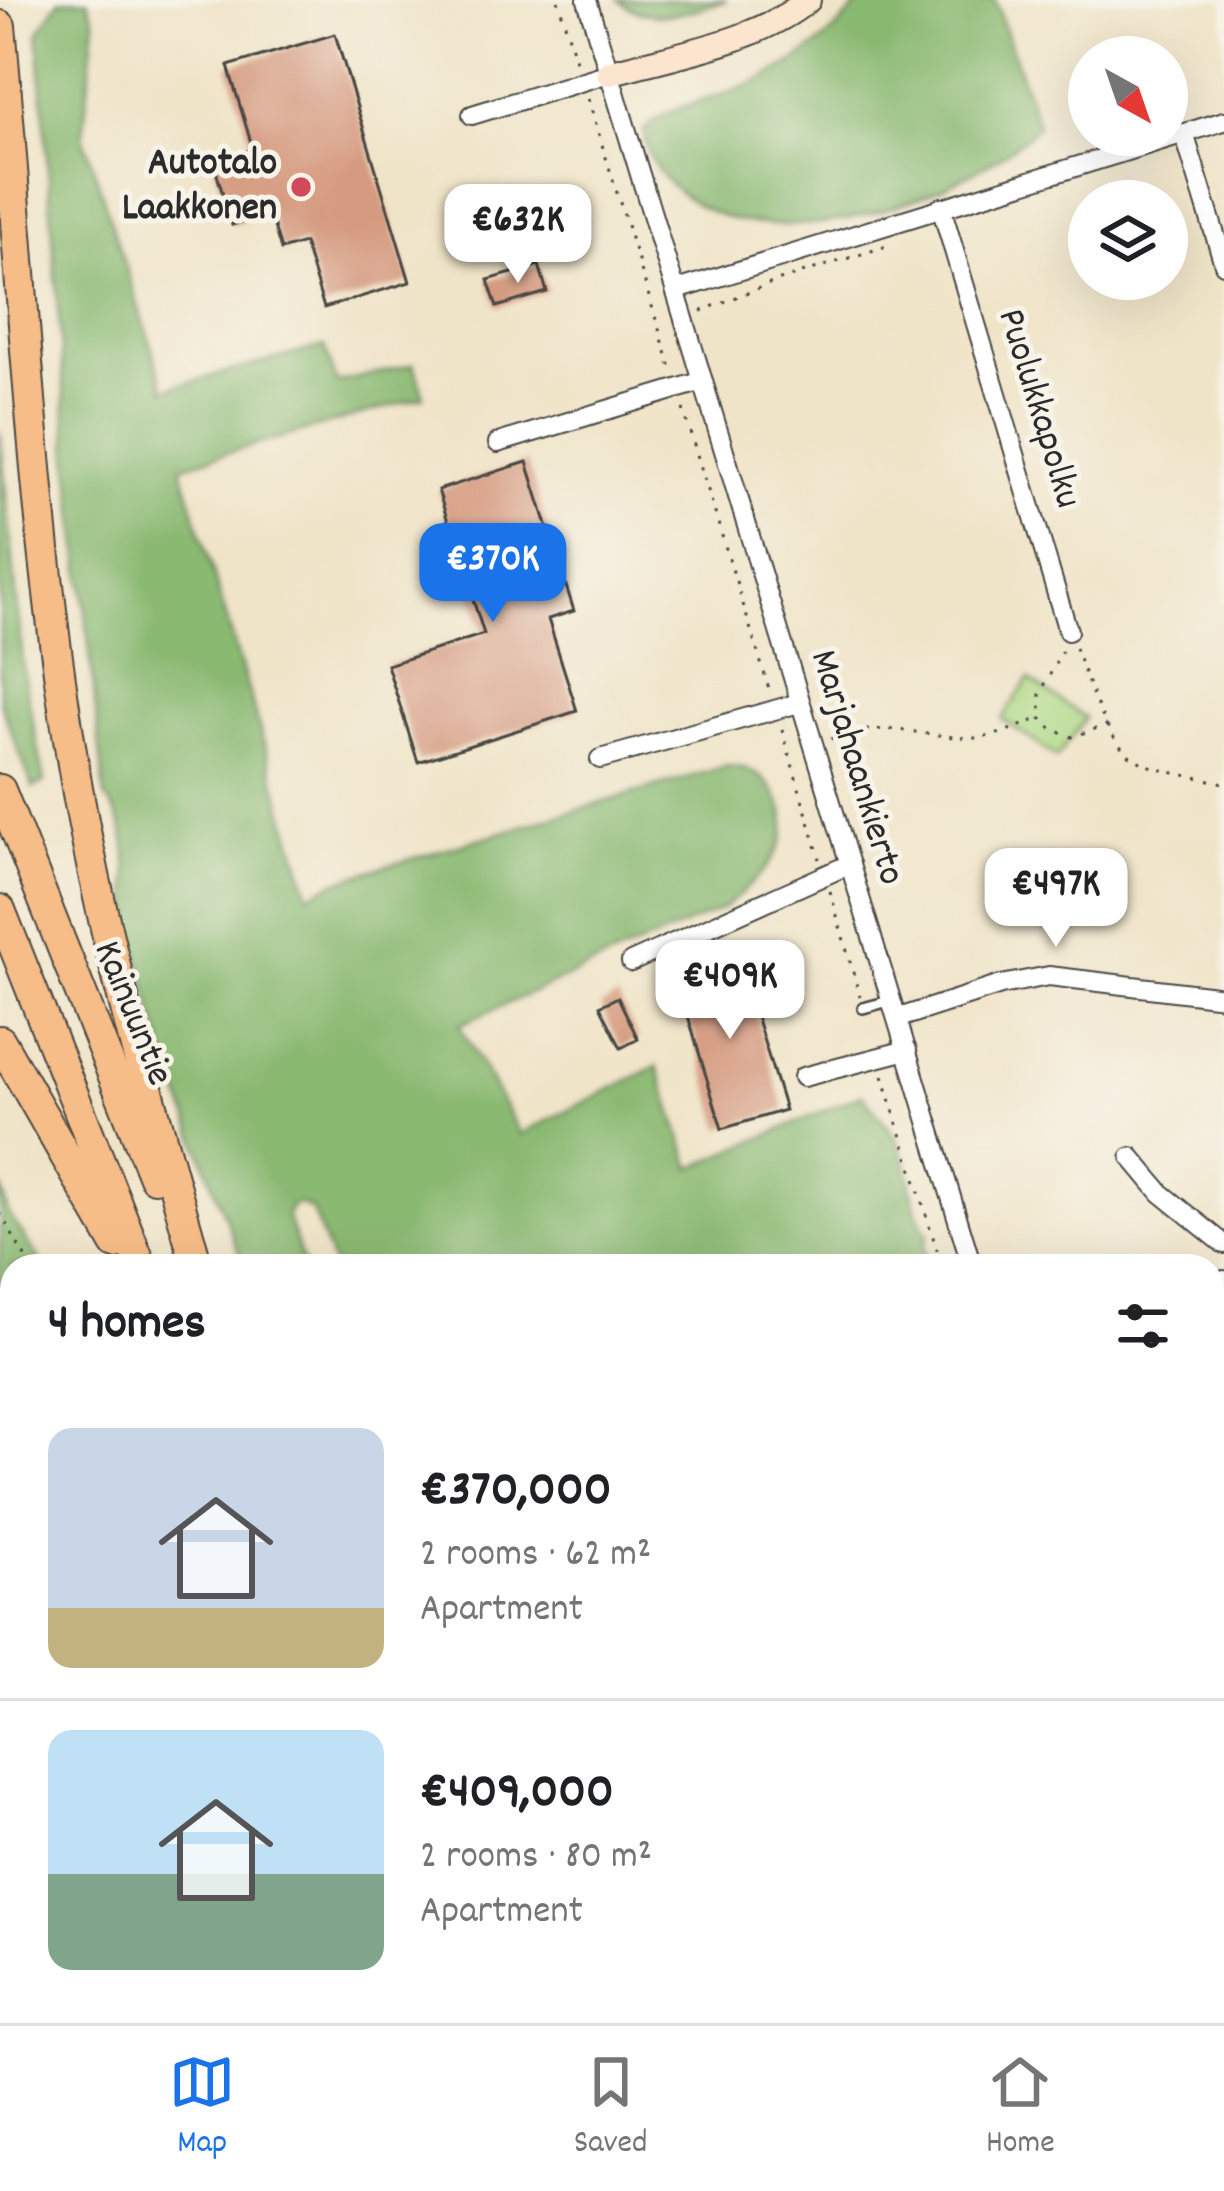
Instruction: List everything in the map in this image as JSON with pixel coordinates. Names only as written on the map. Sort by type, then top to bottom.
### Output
[{"type":"highway","points":[[0,26],[19,284],[73,767],[114,966],[191,1254]]},
{"type":"highway","name":"Kainuuntie","points":[[0,790],[189,1254]]},
{"type":"highway","points":[[0,910],[136,1254]]},
{"type":"highway","points":[[0,1041],[122,1254]]},
{"type":"main road","points":[[609,73],[748,33],[808,0]]},
{"type":"street","name":"Marjahaankierto","points":[[587,0],[968,1254]]},
{"type":"street","points":[[472,115],[609,73]]},
{"type":"street","points":[[1188,132],[1224,121]]},
{"type":"street","points":[[1188,146],[1224,264]]},
{"type":"street","points":[[677,290],[1108,156]]},
{"type":"street","name":"Puolukkapolku","points":[[941,207],[1068,631]]},
{"type":"street","points":[[498,442],[703,381]]},
{"type":"street","points":[[600,759],[799,704]]},
{"type":"street","points":[[631,962],[850,864]]},
{"type":"street","points":[[896,1009],[1049,976],[1224,997]]},
{"type":"street","points":[[803,1077],[908,1050]]},
{"type":"street","points":[[1131,1157],[1161,1193],[1224,1244]]},
{"type":"lane","points":[[863,1008],[896,1009]]},
{"type":"path","points":[[558,0],[863,1008]]},
{"type":"path","points":[[1068,631],[1040,694],[1041,718],[1052,729],[1072,737],[1108,724]]},
{"type":"path","points":[[1068,631],[1108,724],[1132,757],[1224,783]]},
{"type":"path","points":[[813,746],[848,733],[896,727],[983,738],[1041,718]]},
{"type":"path","points":[[878,1058],[938,1254]]},
{"type":"path","points":[[0,1213],[23,1254]]},
{"type":"green space","points":[[59,0],[88,0],[95,22],[83,135],[165,389],[324,346],[337,383],[414,364],[424,397],[181,466],[309,894],[343,879],[727,766],[754,772],[774,792],[785,826],[774,857],[737,897],[724,908],[459,1025],[520,1134],[657,1066],[692,1168],[863,1094],[895,1135],[903,1154],[928,1234],[926,1254],[328,1254],[312,1210],[298,1203],[287,1216],[300,1254],[239,1254],[153,1009],[131,921],[125,841],[105,797],[68,445],[38,33]]},
{"type":"green space","points":[[619,0],[727,0],[658,15]]},
{"type":"green space","points":[[861,0],[995,0],[1038,126],[964,177],[918,198],[819,223],[770,225],[725,217],[687,198],[663,177],[652,160],[644,130],[674,110],[785,67],[835,30]]},
{"type":"green space","points":[[0,431],[25,683],[45,782],[33,788],[0,702]]},
{"type":"green space","points":[[1029,679],[1085,718],[1057,758],[1002,719]]},
{"type":"green space","points":[[0,1180],[8,1213],[36,1254],[0,1254]]},
{"type":"building","name":"Autotalo Laakkonen","points":[[335,34],[410,282],[324,308],[304,243],[281,250],[270,213],[232,225],[213,161],[253,149],[228,66]]},
{"type":"building","points":[[539,265],[547,292],[497,307],[488,280]]},
{"type":"building","points":[[527,462],[574,611],[548,619],[577,711],[418,762],[387,665],[484,634],[438,490]]},
{"type":"building","points":[[737,954],[785,1110],[722,1129],[675,973]]},
{"type":"building","points":[[618,997],[638,1039],[621,1048],[600,1006]]},
{"type":"place","name":"Autotalo Laakkonen","points":[[301,187]]}]
